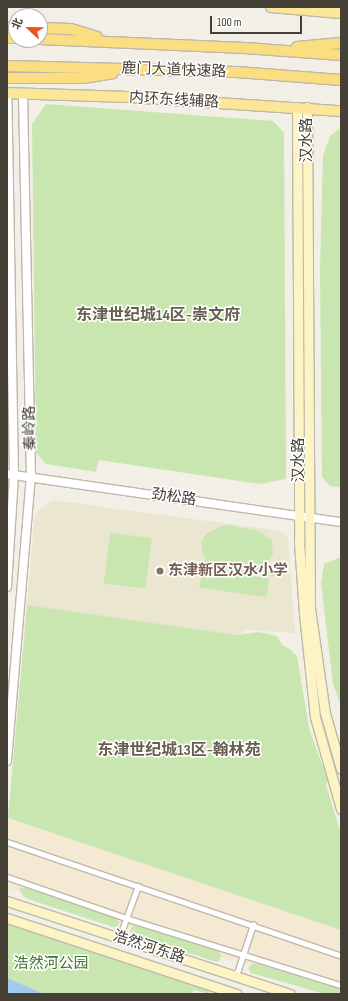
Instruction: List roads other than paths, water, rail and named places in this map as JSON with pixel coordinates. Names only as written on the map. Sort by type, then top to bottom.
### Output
[{"type":"highway","points":[[48,28],[71,29],[108,41]]},
{"type":"highway","name":"鹿门大道快速路","points":[[48,39],[277,50],[341,55]]},
{"type":"highway","points":[[277,50],[341,43]]},
{"type":"highway","name":"鹿门大道快速路","points":[[7,66],[271,74],[341,80]]},
{"type":"highway","points":[[7,78],[83,78],[134,69]]},
{"type":"main road","points":[[271,7],[311,9],[341,13]]},
{"type":"main road","name":"内环东线辅路","points":[[7,93],[341,110]]},
{"type":"main road","name":"汉水路","points":[[302,107],[304,614],[315,717],[341,808]]},
{"type":"main road","name":"汉水路","points":[[304,516],[310,608],[325,713],[341,769]]},
{"type":"main road","name":"浩然河东路","points":[[7,901],[290,994]]},
{"type":"main road","name":"浩然河东路","points":[[7,918],[237,994]]},
{"type":"street","name":"秦岭路","points":[[7,93],[11,474],[7,587]]},
{"type":"street","name":"秦岭路","points":[[7,761],[32,477],[23,93]]},
{"type":"street","name":"劲松路","points":[[11,474],[341,522]]},
{"type":"street","points":[[7,842],[341,956]]},
{"type":"street","points":[[7,877],[126,918],[341,985]]},
{"type":"street","points":[[119,938],[138,886]]},
{"type":"street","points":[[236,976],[252,925]]},
{"type":"water","points":[[7,978],[45,994],[7,994]]},
{"type":"place","name":"东津新区汉水小学","points":[[160,571]]},
{"type":"district","name":"东津世纪城14区-崇文府","points":[[158,316]]},
{"type":"district","name":"东津世纪城13区-翰林苑","points":[[179,751]]},
{"type":"park label","name":"浩然河公园","points":[[51,964]]}]
